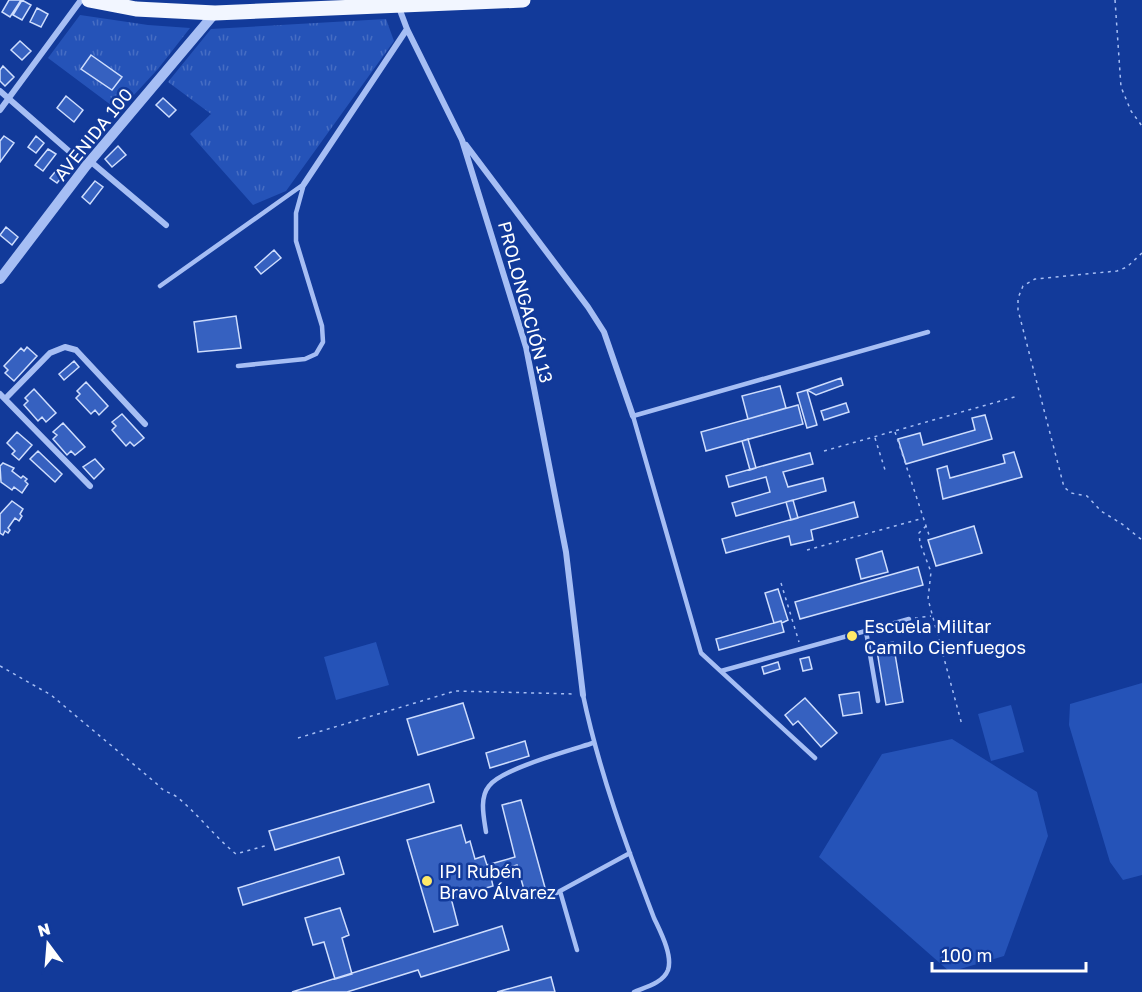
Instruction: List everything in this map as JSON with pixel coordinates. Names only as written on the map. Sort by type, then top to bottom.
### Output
[{"type":"main road","points":[[89,0],[136,9],[165,6],[215,13],[398,2],[522,0]]},
{"type":"street","points":[[0,110],[81,0]]},
{"type":"street","name":"PROLONGACIÓN 13","points":[[398,2],[406,29],[462,140],[526,347],[566,552],[583,695]]},
{"type":"street","name":"AVENIDA 100","points":[[0,279],[88,164],[215,13]]},
{"type":"street","points":[[304,184],[406,29]]},
{"type":"street","points":[[0,91],[166,225]]},
{"type":"street","points":[[462,140],[588,307],[604,333],[633,416]]},
{"type":"street","points":[[90,486],[3,396],[50,353],[65,347],[76,350],[145,424]]},
{"type":"lane","points":[[160,286],[304,184]]},
{"type":"lane","points":[[238,366],[305,359],[316,354],[323,342],[322,326],[296,241],[296,213],[304,184]]},
{"type":"lane","points":[[815,758],[701,653],[633,416],[928,332]]},
{"type":"lane","points":[[721,671],[909,619]]},
{"type":"lane","points":[[866,631],[878,701]]},
{"type":"lane","points":[[583,695],[593,743],[630,854],[667,948],[668,969],[661,981],[634,992]]},
{"type":"lane","points":[[486,832],[482,806],[488,786],[504,774],[593,743]]},
{"type":"lane","points":[[549,897],[630,854]]},
{"type":"lane","points":[[561,891],[577,950]]},
{"type":"path","points":[[1115,0],[1121,87],[1131,111],[1142,126]]},
{"type":"path","points":[[1142,253],[1127,267],[1117,271],[1035,279],[1023,286],[1018,298],[1018,310],[1064,487],[1071,493],[1087,496],[1101,511],[1142,540]]},
{"type":"path","points":[[824,452],[1018,396]]},
{"type":"path","points":[[894,431],[929,535]]},
{"type":"path","points":[[875,437],[886,473]]},
{"type":"path","points":[[807,550],[924,518]]},
{"type":"path","points":[[926,526],[920,533],[920,543],[931,572],[928,599],[962,725]]},
{"type":"path","points":[[782,584],[801,649]]},
{"type":"path","points":[[909,619],[932,616]]},
{"type":"path","points":[[0,666],[51,695],[157,784],[162,791],[175,796],[236,854],[268,845]]},
{"type":"path","points":[[298,738],[455,691],[583,695]]},
{"type":"green space","points":[[80,15],[148,25],[190,28],[158,69],[119,111],[48,58]]},
{"type":"green space","points":[[386,19],[394,41],[286,191],[253,205],[190,134],[211,114],[168,82],[211,29]]},
{"type":"green space","points":[[376,642],[389,685],[336,700],[324,657]]},
{"type":"green space","points":[[1142,683],[1142,875],[1123,880],[1110,862],[1069,725],[1070,704]]},
{"type":"green space","points":[[1011,705],[1024,752],[991,761],[978,714]]},
{"type":"green space","points":[[952,739],[1037,792],[1048,836],[1004,956],[950,972],[819,857],[882,754]]},
{"type":"building","points":[[9,0],[21,0],[10,17],[2,12]]},
{"type":"building","points":[[22,0],[31,5],[22,20],[13,15]]},
{"type":"building","points":[[37,8],[48,14],[41,27],[30,22]]},
{"type":"building","points":[[20,41],[31,51],[22,60],[11,50]]},
{"type":"building","points":[[91,55],[122,77],[112,90],[81,69]]},
{"type":"building","points":[[3,66],[14,77],[5,86],[0,81],[0,70]]},
{"type":"building","points":[[66,96],[83,110],[74,122],[57,108]]},
{"type":"building","points":[[163,98],[176,110],[169,117],[156,105]]},
{"type":"building","points":[[4,136],[14,143],[0,162],[0,141]]},
{"type":"building","points":[[36,136],[44,143],[36,153],[28,147]]},
{"type":"building","points":[[118,146],[126,155],[112,167],[105,159]]},
{"type":"building","points":[[48,149],[56,154],[43,171],[35,165]]},
{"type":"building","points":[[59,167],[66,172],[57,183],[50,178]]},
{"type":"building","points":[[95,181],[103,187],[90,204],[82,197]]},
{"type":"building","points":[[6,227],[18,237],[12,245],[0,235]]},
{"type":"building","points":[[274,250],[281,258],[261,274],[255,267]]},
{"type":"building","points":[[236,316],[241,348],[198,352],[194,322]]},
{"type":"building","points":[[27,347],[37,356],[14,381],[5,373],[8,370],[4,366],[21,348],[24,351]]},
{"type":"building","points":[[74,361],[79,367],[64,380],[59,374]]},
{"type":"building","points":[[841,378],[843,385],[816,395],[807,390]]},
{"type":"building","points":[[86,382],[108,406],[99,415],[95,410],[91,414],[76,398],[80,394],[77,391]]},
{"type":"building","points":[[780,386],[786,408],[748,419],[742,396]]},
{"type":"building","points":[[34,389],[56,413],[46,422],[42,417],[38,421],[24,405],[28,401],[25,398]]},
{"type":"building","points":[[807,390],[817,425],[807,428],[797,393]]},
{"type":"building","points":[[846,403],[849,412],[824,420],[821,411]]},
{"type":"building","points":[[798,405],[803,424],[706,451],[701,432]]},
{"type":"building","points":[[122,414],[144,438],[134,446],[130,442],[126,446],[112,430],[116,426],[112,422]]},
{"type":"building","points":[[985,415],[992,439],[906,464],[898,439],[920,433],[923,445],[975,430],[972,418]]},
{"type":"building","points":[[63,423],[85,447],[75,455],[71,451],[67,455],[53,439],[57,435],[53,432]]},
{"type":"building","points":[[17,432],[32,445],[19,460],[12,454],[15,451],[7,443]]},
{"type":"building","points":[[748,439],[756,468],[750,470],[742,441]]},
{"type":"building","points":[[38,451],[62,474],[55,482],[30,459]]},
{"type":"building","points":[[1014,452],[1022,477],[943,499],[937,469],[947,466],[950,478],[1005,463],[1003,455]]},
{"type":"building","points":[[810,453],[813,464],[783,472],[788,487],[823,478],[826,491],[736,516],[732,503],[770,492],[766,477],[729,487],[726,476]]},
{"type":"building","points":[[95,459],[104,469],[94,479],[83,467]]},
{"type":"building","points":[[3,463],[14,468],[12,471],[21,478],[23,476],[27,479],[25,481],[28,484],[22,493],[14,487],[12,490],[1,482],[0,466]]},
{"type":"building","points":[[793,500],[798,518],[791,520],[786,502]]},
{"type":"building","points":[[12,501],[23,509],[20,514],[22,516],[19,521],[15,518],[8,528],[10,530],[8,533],[5,531],[3,535],[0,533],[0,514]]},
{"type":"building","points":[[854,502],[858,517],[811,530],[813,540],[791,545],[789,536],[726,553],[722,539]]},
{"type":"building","points":[[974,526],[982,553],[936,566],[928,540]]},
{"type":"building","points":[[882,551],[888,572],[861,579],[856,559]]},
{"type":"building","points":[[918,567],[923,585],[800,619],[795,602]]},
{"type":"building","points":[[778,589],[788,620],[774,623],[765,593]]},
{"type":"building","points":[[781,621],[784,632],[719,650],[716,639]]},
{"type":"building","points":[[893,642],[903,702],[886,705],[876,645]]},
{"type":"building","points":[[809,657],[812,669],[803,671],[800,659]]},
{"type":"building","points":[[778,662],[780,669],[764,674],[762,667]]},
{"type":"building","points":[[859,692],[862,713],[843,716],[839,695]]},
{"type":"building","points":[[805,698],[837,733],[821,747],[798,721],[793,725],[785,715]]},
{"type":"building","points":[[463,703],[474,738],[418,755],[407,719]]},
{"type":"building","points":[[525,741],[529,756],[490,768],[486,753]]},
{"type":"building","points":[[429,784],[434,802],[275,850],[269,831]]},
{"type":"building","points":[[521,800],[547,895],[527,900],[517,865],[490,873],[493,886],[451,898],[458,925],[434,932],[407,840],[461,825],[466,843],[470,841],[475,859],[484,856],[487,865],[515,857],[502,805]]},
{"type":"building","points":[[339,857],[344,874],[243,905],[238,888]]},
{"type":"building","points":[[340,908],[349,935],[342,938],[352,974],[335,979],[324,942],[313,945],[305,918]]},
{"type":"building","points":[[502,926],[509,950],[421,977],[418,970],[347,992],[292,992]]},
{"type":"building","points":[[551,977],[555,992],[497,992]]},
{"type":"place","name":"Escuela Militar Camilo Cienfuegos","points":[[852,636]]},
{"type":"place","name":"IPI Rubén Bravo Álvarez","points":[[427,881]]}]
